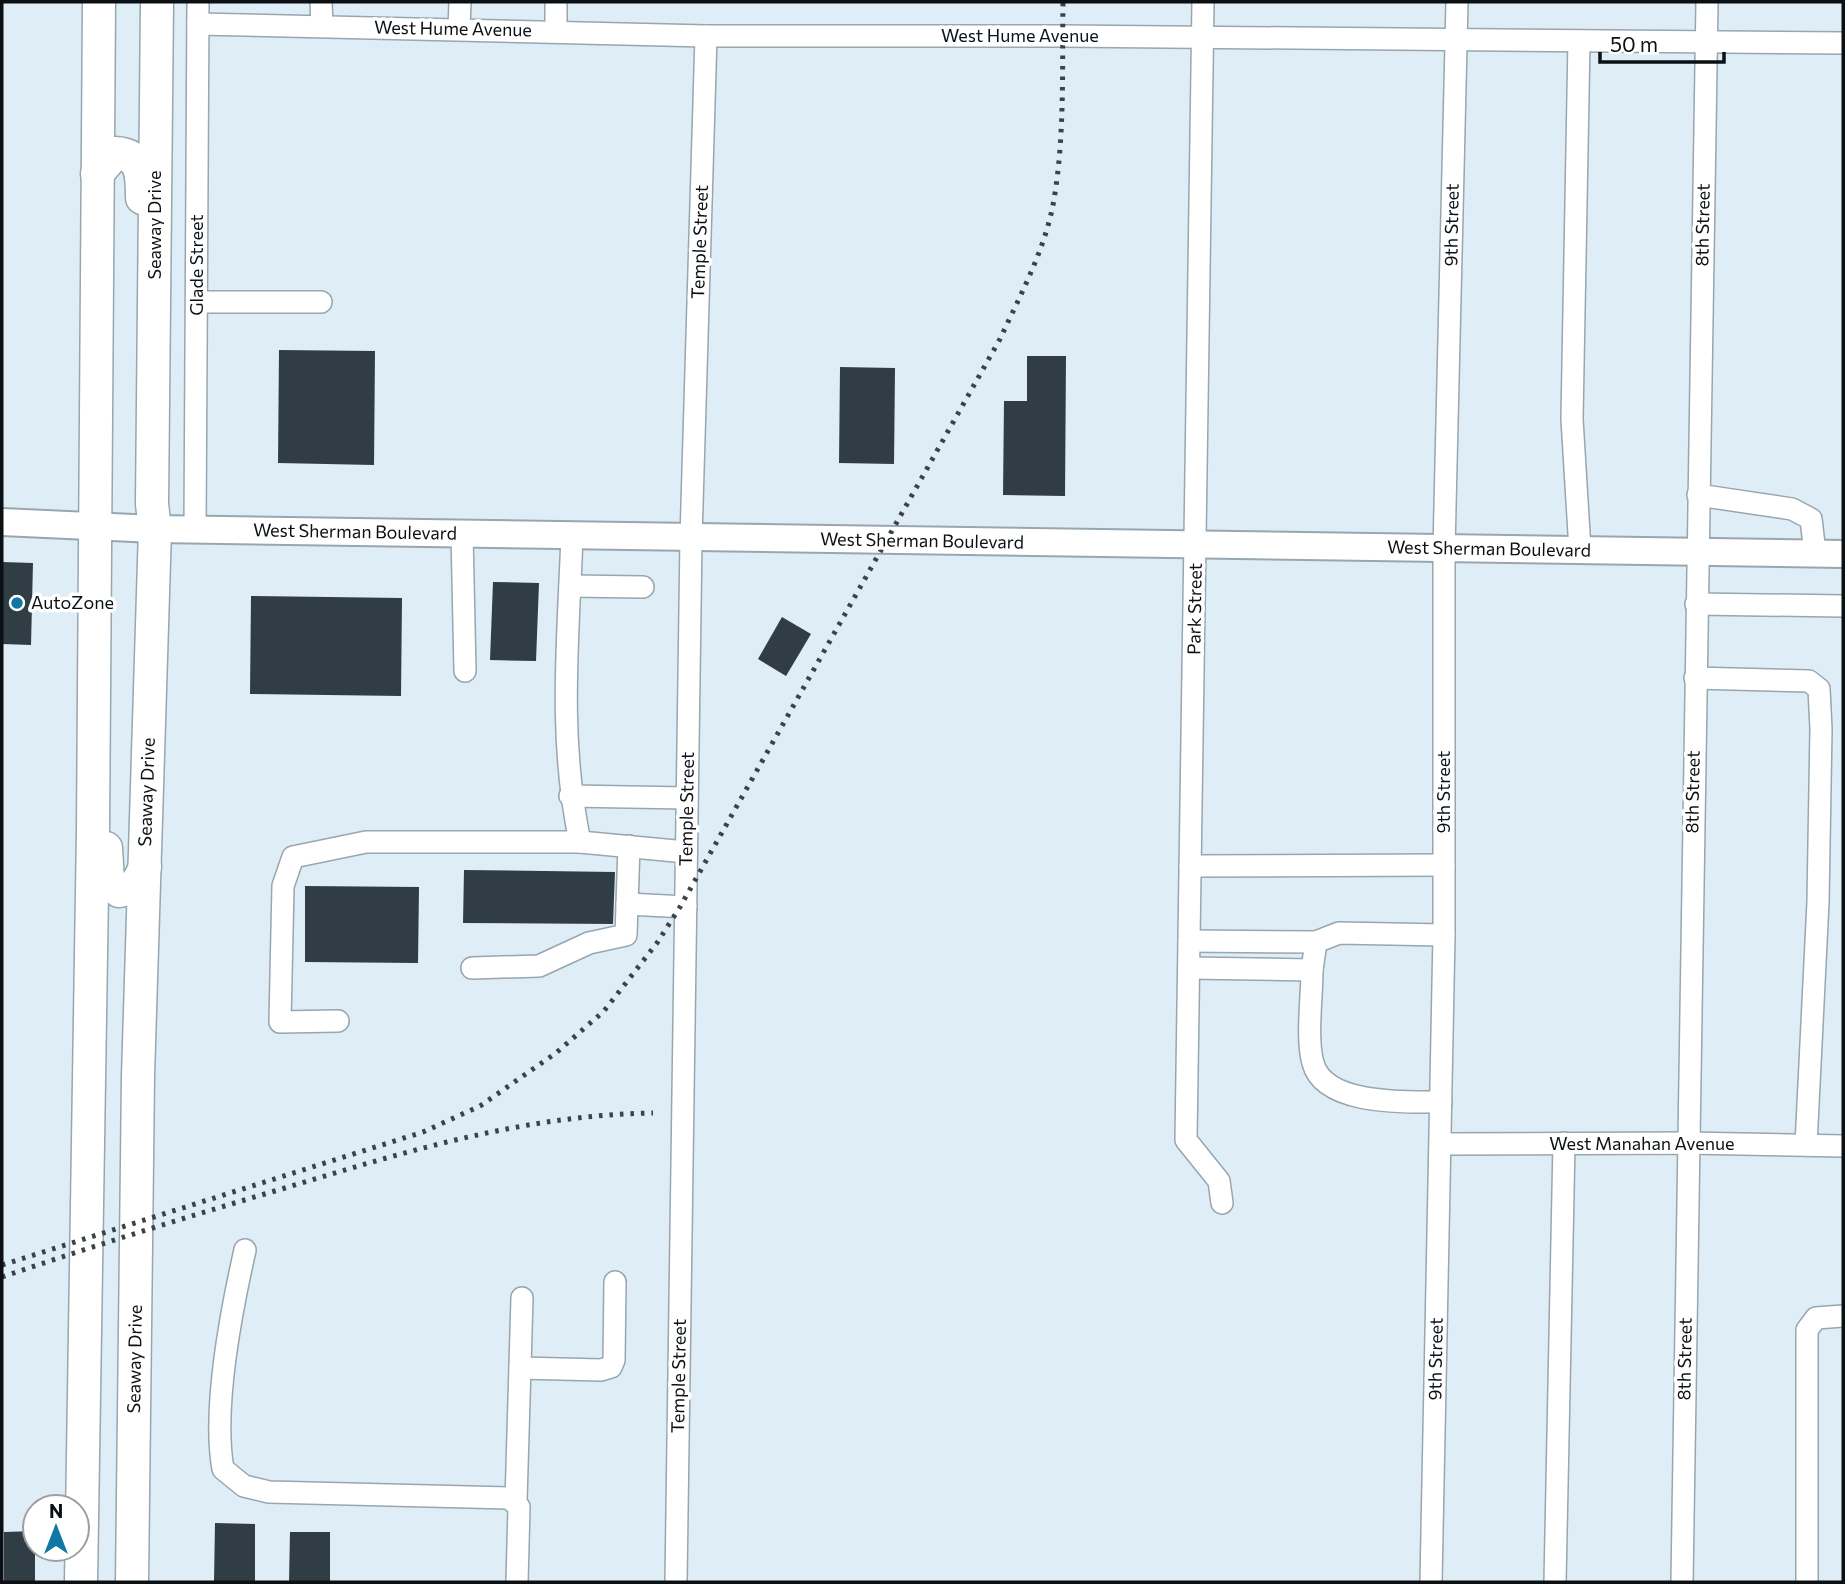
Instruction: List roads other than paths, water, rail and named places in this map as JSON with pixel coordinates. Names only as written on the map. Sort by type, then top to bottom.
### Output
[{"type":"highway","points":[[80,1582],[93,829],[93,524],[99,2]]},
{"type":"highway","name":"Seaway Drive","points":[[132,1582],[138,1103],[153,516],[157,2]]},
{"type":"highway","points":[[97,174],[115,153],[126,153],[136,159],[141,170],[139,465],[153,516]]},
{"type":"highway","points":[[93,565],[107,598],[108,881],[119,891],[131,889],[140,880],[145,867]]},
{"type":"main road","name":"West Sherman Boulevard","points":[[2,522],[93,524],[153,516],[195,528],[691,538],[1843,554]]},
{"type":"street","name":"Glade Street","points":[[195,528],[198,2]]},
{"type":"street","points":[[321,2],[322,26]]},
{"type":"street","points":[[459,29],[460,2]]},
{"type":"street","points":[[556,2],[556,32]]},
{"type":"street","name":"Park Street","points":[[1203,2],[1186,1140],[1219,1181],[1222,1203]]},
{"type":"street","name":"9th Street","points":[[1431,1582],[1444,935],[1444,549],[1457,2]]},
{"type":"street","name":"8th Street","points":[[1682,1582],[1707,2]]},
{"type":"street","name":"West Hume Avenue","points":[[198,24],[706,36],[1843,43]]},
{"type":"street","name":"Temple Street","points":[[676,1582],[691,538],[706,36]]},
{"type":"street","points":[[1579,41],[1572,419],[1580,550]]},
{"type":"street","points":[[197,302],[321,302]]},
{"type":"street","points":[[1698,495],[1792,509],[1811,519],[1815,553]]},
{"type":"street","points":[[462,534],[465,671]]},
{"type":"street","points":[[572,536],[564,729],[570,796],[580,842]]},
{"type":"street","points":[[570,586],[643,587]]},
{"type":"street","points":[[1696,604],[1843,606]]},
{"type":"street","points":[[1695,678],[1809,681],[1819,690],[1821,729],[1818,902],[1807,1145]]},
{"type":"street","points":[[570,796],[687,798]]},
{"type":"street","points":[[338,1021],[280,1022],[283,886],[293,857],[366,842],[580,842],[687,852]]},
{"type":"street","points":[[472,968],[539,967],[589,943],[626,934],[629,846]]},
{"type":"street","points":[[1190,866],[1444,865]]},
{"type":"street","points":[[627,904],[686,908]]},
{"type":"street","points":[[1189,941],[1316,942],[1339,933],[1444,935]]},
{"type":"street","points":[[1316,942],[1312,970],[1312,1060],[1323,1080],[1342,1091],[1366,1098],[1441,1102]]},
{"type":"street","points":[[1189,968],[1312,970]]},
{"type":"street","points":[[1555,1582],[1564,1143]]},
{"type":"street","name":"West Manahan Avenue","points":[[1441,1144],[1688,1143],[1843,1146]]},
{"type":"street","points":[[245,1250],[236,1289],[225,1378],[220,1453],[223,1469],[244,1486],[270,1492],[509,1498],[516,1501]]},
{"type":"street","points":[[520,1368],[601,1370],[611,1367],[614,1360],[615,1282]]},
{"type":"street","points":[[517,1582],[519,1507],[516,1501],[522,1298]]},
{"type":"street","points":[[1807,1582],[1807,1330],[1816,1318],[1843,1316]]},
{"type":"railway","points":[[2,1265],[423,1132],[480,1106],[556,1053],[604,1011],[657,943],[680,907],[1000,339],[1023,290],[1044,239],[1057,180],[1062,104],[1063,2]]},
{"type":"railway","points":[[2,1277],[178,1220],[467,1137],[559,1120],[653,1113]]},
{"type":"place","name":"AutoZone","points":[[17,603]]}]
